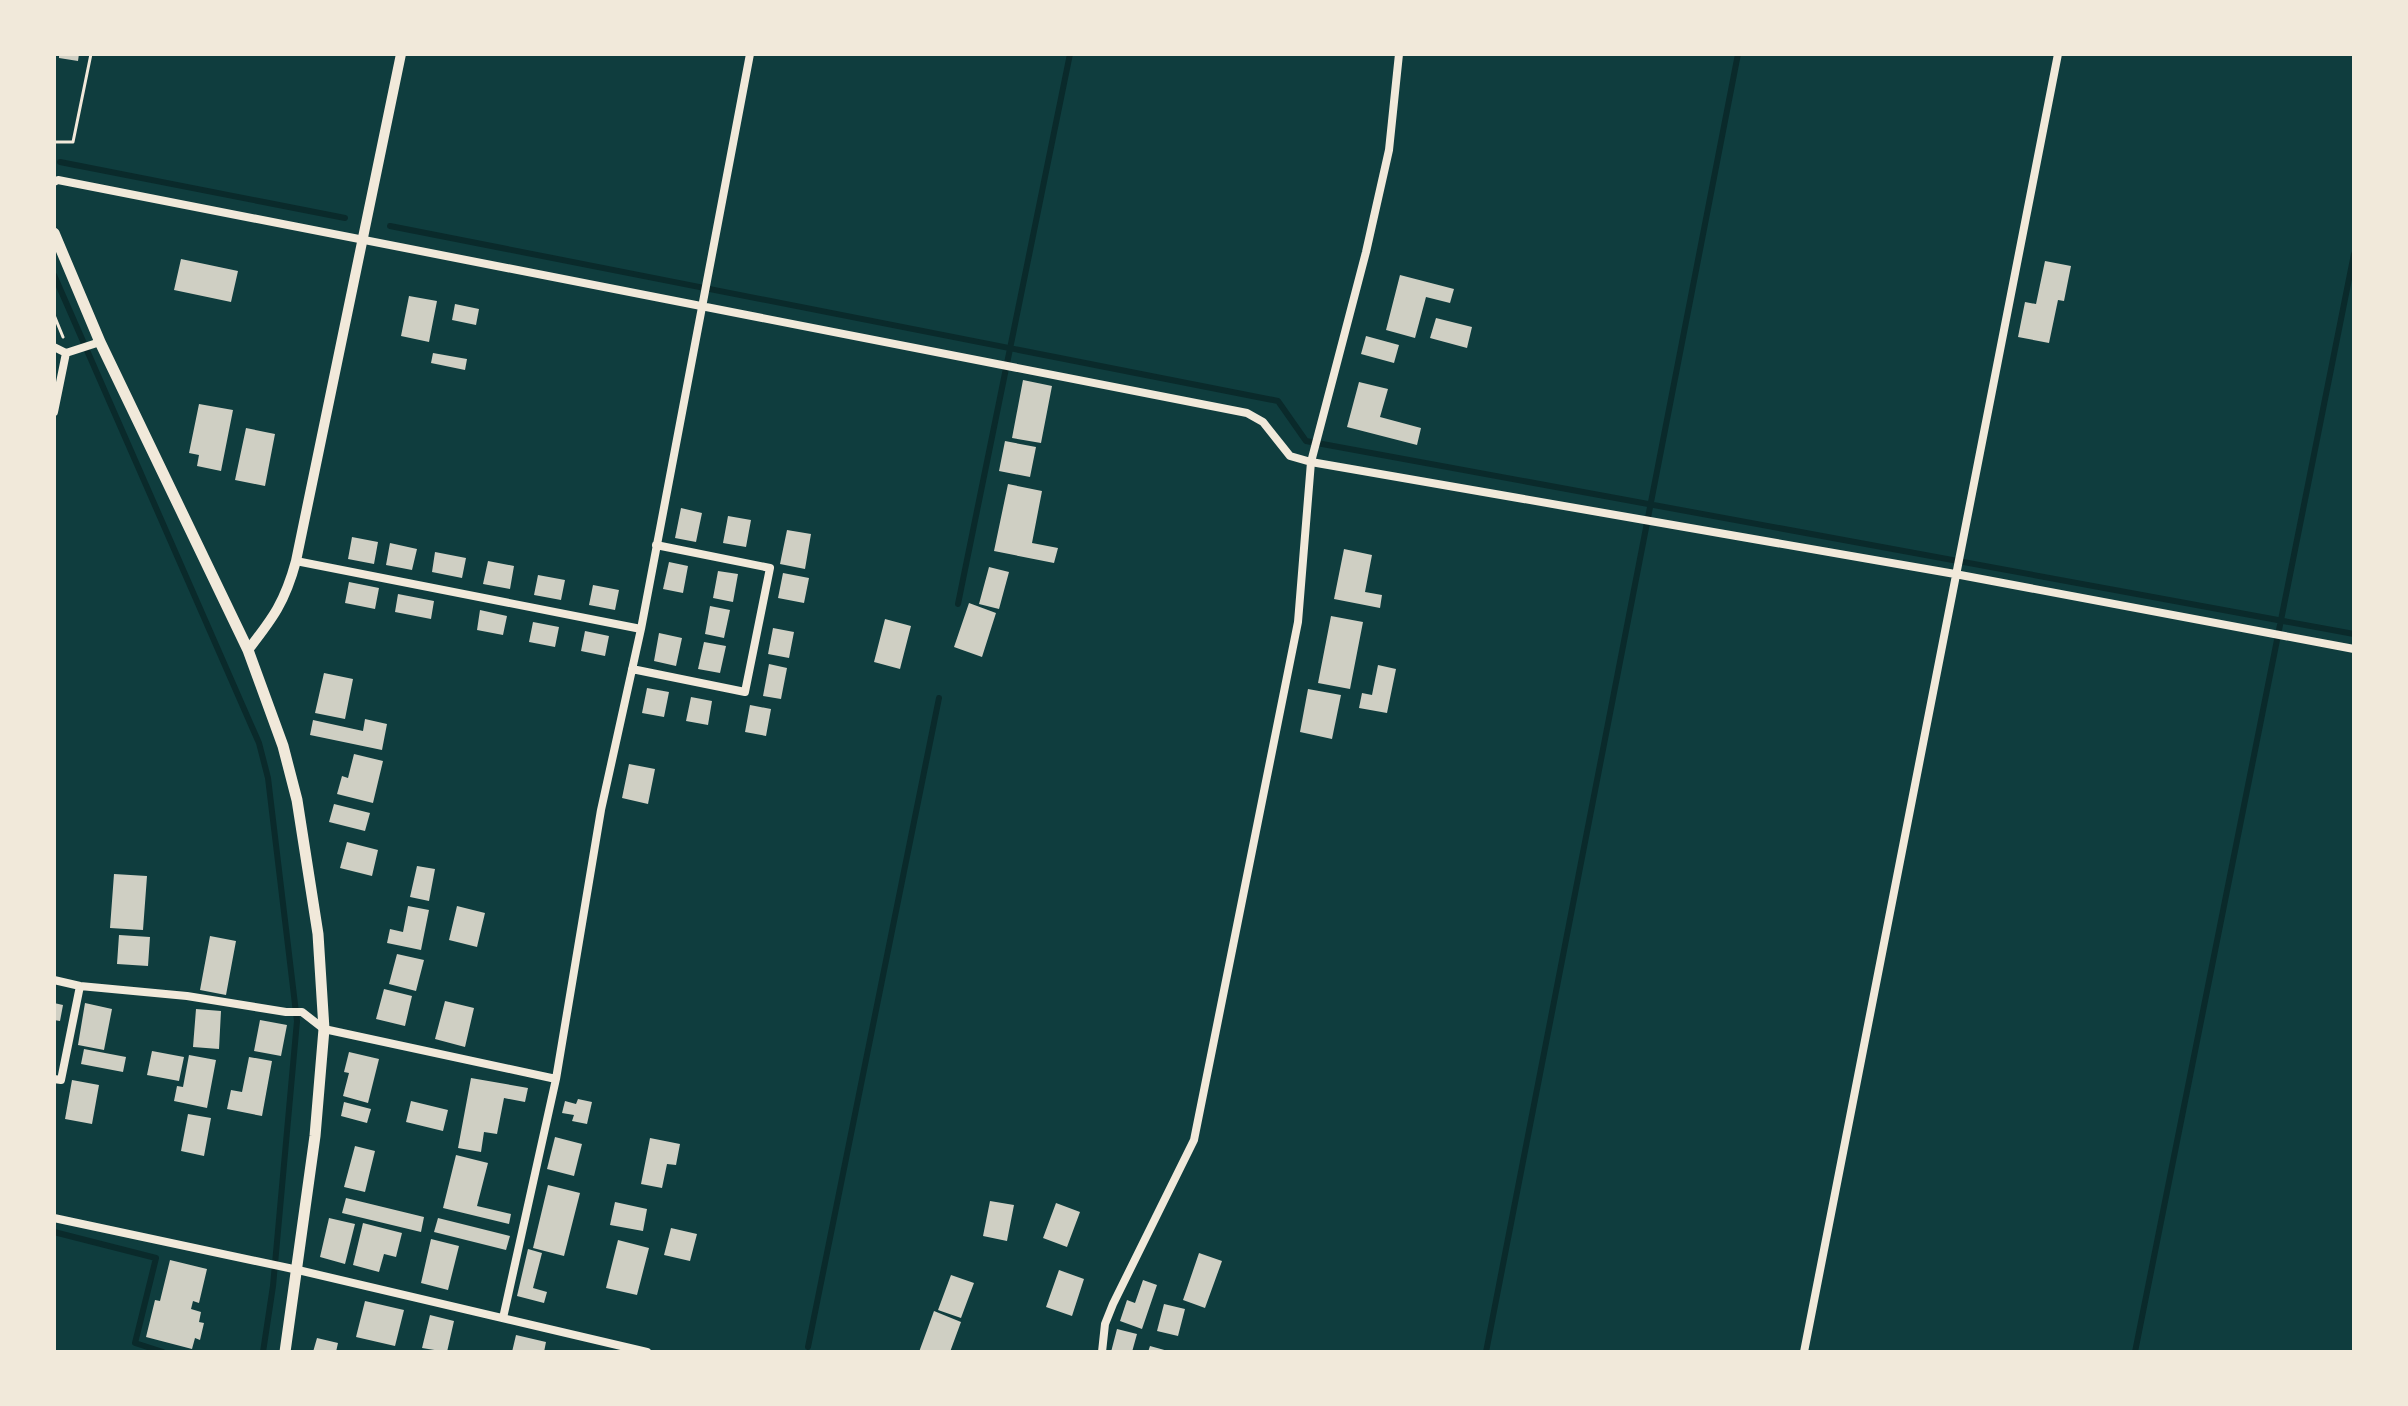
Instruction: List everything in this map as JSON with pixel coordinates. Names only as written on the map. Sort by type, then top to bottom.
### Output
[{"type":"main road","points":[[54,233],[100,342],[248,650],[283,746],[297,800],[318,934],[324,1029],[315,1136],[285,1352]]},
{"type":"street","points":[[248,650],[287,593],[296,561],[401,54]]},
{"type":"street","points":[[503,1318],[556,1079],[601,810],[641,629],[750,54]]},
{"type":"street","points":[[1102,1352],[1105,1324],[1113,1304],[1194,1140],[1298,622],[1311,462],[1366,252],[1389,150],[1399,54]]},
{"type":"street","points":[[1804,1352],[2058,54]]},
{"type":"street","points":[[54,182],[58,180],[1247,413],[1263,422],[1290,456],[1311,462],[1955,574],[2354,649]]},
{"type":"street","points":[[54,347],[66,353],[100,342]]},
{"type":"street","points":[[54,412],[66,353]]},
{"type":"street","points":[[632,669],[745,692],[770,568],[656,545]]},
{"type":"street","points":[[296,561],[641,629]]},
{"type":"street","points":[[54,980],[80,986],[187,996],[302,1012],[324,1029],[556,1079]]},
{"type":"street","points":[[54,1079],[61,1080],[80,986]]},
{"type":"street","points":[[54,1218],[282,1266],[647,1352]]},
{"type":"path","points":[[54,142],[73,142],[91,54]]},
{"type":"building","points":[[59,54],[79,54],[78,61],[59,58]]},
{"type":"building","points":[[181,259],[238,271],[231,302],[174,290]]},
{"type":"building","points":[[2045,261],[2071,266],[2064,301],[2058,300],[2049,343],[2018,337],[2025,302],[2036,304]]},
{"type":"building","points":[[1400,275],[1454,289],[1450,303],[1426,297],[1415,338],[1386,330]]},
{"type":"building","points":[[409,296],[437,301],[429,342],[401,336]]},
{"type":"building","points":[[455,304],[479,309],[476,325],[452,320]]},
{"type":"building","points":[[1436,318],[1472,327],[1467,348],[1430,338]]},
{"type":"building","points":[[1366,336],[1399,345],[1394,363],[1361,354]]},
{"type":"building","points":[[433,353],[467,359],[465,370],[431,363]]},
{"type":"building","points":[[1023,380],[1052,386],[1041,443],[1012,438]]},
{"type":"building","points":[[1359,382],[1388,389],[1380,417],[1421,428],[1417,445],[1347,427]]},
{"type":"building","points":[[199,404],[233,410],[221,471],[197,466],[199,455],[189,453]]},
{"type":"building","points":[[246,428],[275,434],[265,486],[235,480]]},
{"type":"building","points":[[1005,441],[1036,447],[1030,477],[999,471]]},
{"type":"building","points":[[1008,484],[1042,491],[1032,543],[1058,548],[1054,563],[994,551]]},
{"type":"building","points":[[681,508],[702,513],[696,542],[675,538]]},
{"type":"building","points":[[728,516],[751,520],[746,547],[723,543]]},
{"type":"building","points":[[787,530],[811,534],[805,569],[780,564]]},
{"type":"building","points":[[352,537],[378,542],[374,564],[348,559]]},
{"type":"building","points":[[390,543],[417,549],[412,570],[386,565]]},
{"type":"building","points":[[1344,549],[1372,555],[1365,592],[1382,595],[1380,608],[1334,599]]},
{"type":"building","points":[[435,552],[466,558],[462,578],[432,572]]},
{"type":"building","points":[[488,561],[514,566],[510,589],[483,584]]},
{"type":"building","points":[[669,562],[688,566],[683,593],[663,589]]},
{"type":"building","points":[[989,567],[1009,572],[999,609],[979,604]]},
{"type":"building","points":[[718,571],[738,574],[733,602],[713,598]]},
{"type":"building","points":[[783,573],[809,578],[804,603],[778,598]]},
{"type":"building","points":[[538,575],[565,580],[561,600],[534,595]]},
{"type":"building","points":[[349,582],[379,588],[375,609],[345,603]]},
{"type":"building","points":[[593,585],[619,590],[615,610],[589,605]]},
{"type":"building","points":[[398,594],[434,601],[431,619],[395,612]]},
{"type":"building","points":[[969,603],[996,613],[982,657],[954,647]]},
{"type":"building","points":[[710,606],[730,610],[724,638],[705,634]]},
{"type":"building","points":[[480,610],[507,616],[503,635],[477,630]]},
{"type":"building","points":[[1331,616],[1363,622],[1350,689],[1318,683]]},
{"type":"building","points":[[885,619],[911,626],[900,669],[874,662]]},
{"type":"building","points":[[533,622],[559,627],[555,647],[529,642]]},
{"type":"building","points":[[773,628],[794,632],[789,658],[768,654]]},
{"type":"building","points":[[585,631],[609,636],[605,656],[581,651]]},
{"type":"building","points":[[659,633],[682,638],[676,666],[654,661]]},
{"type":"building","points":[[704,642],[726,646],[720,673],[698,669]]},
{"type":"building","points":[[769,664],[787,668],[781,699],[763,696]]},
{"type":"building","points":[[1378,665],[1396,669],[1387,713],[1359,708],[1362,693],[1372,695]]},
{"type":"building","points":[[324,673],[353,679],[345,719],[315,713]]},
{"type":"building","points":[[647,688],[669,692],[664,717],[642,713]]},
{"type":"building","points":[[1308,689],[1341,695],[1332,739],[1300,732]]},
{"type":"building","points":[[691,697],[712,701],[708,725],[686,721]]},
{"type":"building","points":[[750,705],[771,709],[766,736],[745,732]]},
{"type":"building","points":[[365,719],[387,724],[382,750],[310,735],[313,720],[363,731]]},
{"type":"building","points":[[354,754],[383,761],[373,803],[337,794],[342,776],[348,778]]},
{"type":"building","points":[[629,764],[655,769],[648,804],[622,798]]},
{"type":"building","points":[[334,804],[370,813],[365,831],[329,822]]},
{"type":"building","points":[[347,842],[378,850],[372,876],[340,868]]},
{"type":"building","points":[[417,866],[435,869],[429,901],[410,897]]},
{"type":"building","points":[[114,874],[147,876],[143,930],[110,928]]},
{"type":"building","points":[[408,906],[429,910],[421,950],[387,943],[390,929],[403,932]]},
{"type":"building","points":[[457,906],[485,913],[477,947],[449,940]]},
{"type":"building","points":[[119,935],[150,937],[148,966],[117,964]]},
{"type":"building","points":[[210,936],[236,941],[226,995],[200,990]]},
{"type":"building","points":[[397,954],[424,960],[416,991],[389,984]]},
{"type":"building","points":[[384,989],[412,996],[405,1026],[376,1019]]},
{"type":"building","points":[[445,1001],[474,1008],[465,1047],[435,1039]]},
{"type":"building","points":[[54,1003],[63,1005],[60,1021],[54,1020]]},
{"type":"building","points":[[85,1003],[112,1009],[104,1050],[78,1045]]},
{"type":"building","points":[[196,1009],[221,1011],[219,1049],[193,1047]]},
{"type":"building","points":[[260,1020],[287,1025],[281,1056],[254,1051]]},
{"type":"building","points":[[84,1049],[126,1057],[123,1072],[81,1064]]},
{"type":"building","points":[[152,1051],[184,1057],[179,1081],[147,1075]]},
{"type":"building","points":[[349,1052],[379,1059],[368,1103],[343,1096],[349,1073],[344,1072]]},
{"type":"building","points":[[189,1055],[216,1060],[207,1108],[174,1101],[177,1086],[183,1087]]},
{"type":"building","points":[[249,1057],[272,1061],[262,1116],[227,1109],[231,1090],[242,1092]]},
{"type":"building","points":[[471,1078],[528,1088],[525,1102],[504,1098],[497,1134],[484,1132],[481,1152],[458,1148]]},
{"type":"building","points":[[72,1080],[99,1085],[92,1124],[65,1119]]},
{"type":"building","points":[[578,1099],[592,1102],[587,1124],[572,1121],[574,1115],[562,1113],[565,1101],[576,1104]]},
{"type":"building","points":[[411,1101],[448,1110],[443,1131],[406,1122]]},
{"type":"building","points":[[344,1102],[371,1109],[367,1123],[341,1116]]},
{"type":"building","points":[[188,1114],[211,1118],[204,1156],[181,1151]]},
{"type":"building","points":[[555,1137],[582,1144],[574,1176],[547,1169]]},
{"type":"building","points":[[650,1138],[680,1144],[676,1165],[667,1164],[662,1188],[641,1184]]},
{"type":"building","points":[[355,1146],[375,1151],[365,1192],[344,1187]]},
{"type":"building","points":[[456,1155],[488,1163],[477,1206],[511,1214],[509,1224],[443,1208]]},
{"type":"building","points":[[548,1185],[580,1193],[564,1256],[533,1248]]},
{"type":"building","points":[[346,1198],[424,1217],[421,1232],[342,1213]]},
{"type":"building","points":[[990,1201],[1014,1205],[1007,1241],[983,1236]]},
{"type":"building","points":[[615,1202],[647,1209],[643,1231],[610,1225]]},
{"type":"building","points":[[1056,1203],[1080,1212],[1067,1247],[1043,1238]]},
{"type":"building","points":[[329,1218],[355,1224],[345,1264],[320,1257]]},
{"type":"building","points":[[438,1218],[510,1236],[506,1250],[434,1232]]},
{"type":"building","points":[[363,1223],[402,1233],[396,1257],[384,1254],[379,1272],[353,1265]]},
{"type":"building","points":[[671,1228],[697,1234],[690,1261],[664,1255]]},
{"type":"building","points":[[431,1239],[459,1246],[448,1290],[421,1283]]},
{"type":"building","points":[[618,1240],[649,1248],[637,1295],[606,1288]]},
{"type":"building","points":[[528,1249],[542,1253],[533,1288],[547,1292],[544,1303],[517,1296]]},
{"type":"building","points":[[1199,1253],[1222,1261],[1205,1308],[1183,1300]]},
{"type":"building","points":[[170,1260],[207,1269],[199,1303],[193,1301],[191,1309],[201,1312],[199,1322],[204,1323],[200,1340],[195,1338],[192,1349],[146,1337],[155,1300],[160,1301]]},
{"type":"building","points":[[1059,1270],[1084,1279],[1072,1316],[1046,1307]]},
{"type":"building","points":[[951,1275],[974,1283],[961,1318],[938,1310]]},
{"type":"building","points":[[1143,1280],[1157,1285],[1142,1329],[1120,1321],[1127,1300],[1135,1303]]},
{"type":"building","points":[[365,1301],[404,1310],[395,1346],[356,1337]]},
{"type":"building","points":[[1164,1304],[1185,1309],[1178,1336],[1157,1331]]},
{"type":"building","points":[[934,1311],[961,1322],[950,1352],[919,1352]]},
{"type":"building","points":[[430,1315],[454,1321],[447,1352],[422,1348]]},
{"type":"building","points":[[1117,1329],[1137,1334],[1132,1352],[1111,1352]]},
{"type":"building","points":[[516,1335],[546,1342],[544,1352],[512,1352]]},
{"type":"building","points":[[317,1338],[338,1343],[336,1352],[313,1352]]},
{"type":"building","points":[[1150,1346],[1168,1351],[1168,1352],[1148,1352]]},
{"type":"waterway","points":[[958,604],[1070,54]]},
{"type":"waterway","points":[[1486,1352],[1738,54]]},
{"type":"waterway","points":[[60,162],[345,218]]},
{"type":"waterway","points":[[390,226],[1278,401],[1306,441],[2354,634]]},
{"type":"waterway","points":[[2135,1352],[2354,254]]},
{"type":"waterway","points":[[54,275],[259,743],[268,778],[297,1021],[273,1286],[263,1352]]},
{"type":"waterway","points":[[808,1347],[939,698]]},
{"type":"waterway","points":[[54,1232],[156,1258],[135,1343],[163,1352]]}]
